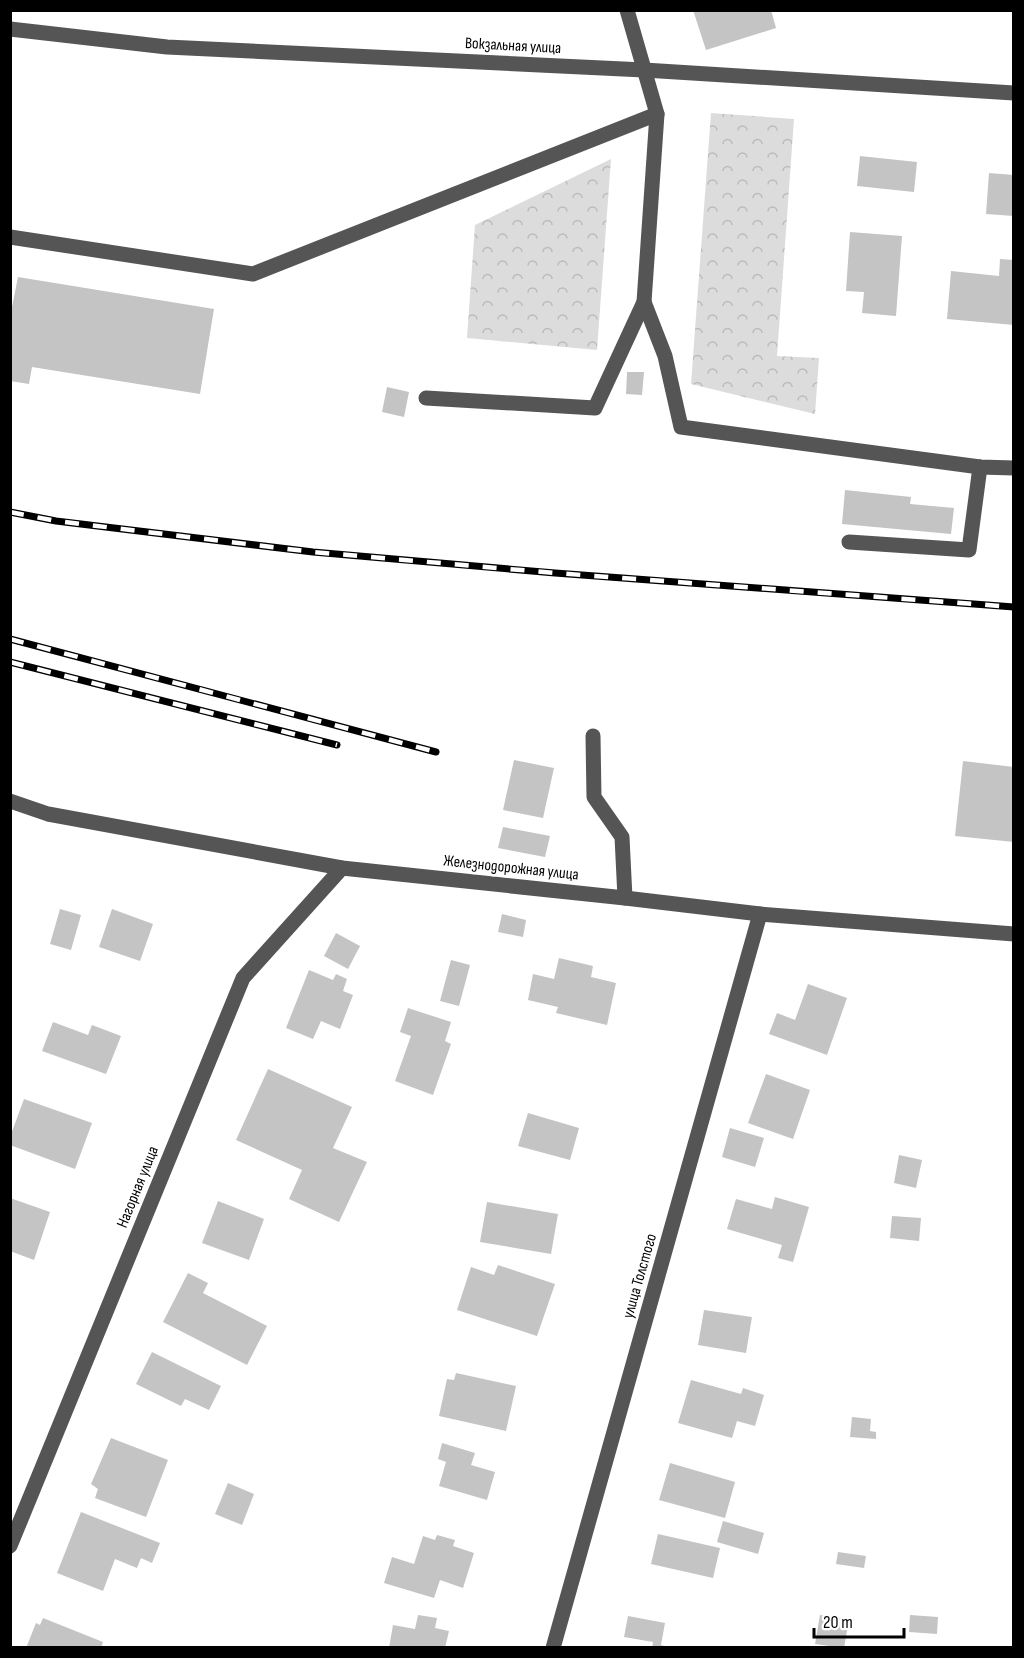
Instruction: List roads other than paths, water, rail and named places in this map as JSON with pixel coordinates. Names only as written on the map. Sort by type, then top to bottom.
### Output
[{"type":"street","points":[[426,398],[595,408],[644,302],[657,114],[627,10]]},
{"type":"street","name":"Вокзальная улица","points":[[10,29],[167,47],[644,70],[1014,93]]},
{"type":"street","points":[[10,237],[253,274],[657,114]]},
{"type":"street","points":[[644,302],[665,356],[681,427],[980,467],[1014,468]]},
{"type":"street","points":[[849,542],[969,550],[980,467]]},
{"type":"street","points":[[593,736],[594,797],[622,837],[625,898]]},
{"type":"street","name":"Железнодорожная улица","points":[[10,801],[48,814],[342,868],[760,914],[1014,934]]},
{"type":"street","name":"Нагорная улица","points":[[10,1546],[243,978],[342,868]]},
{"type":"street","name":"улица Толстого","points":[[553,1647],[760,914]]},
{"type":"railway","points":[[10,512],[56,521],[313,552],[555,573],[1014,607]]},
{"type":"railway","points":[[10,639],[436,752]]},
{"type":"railway","points":[[10,662],[337,745]]}]
